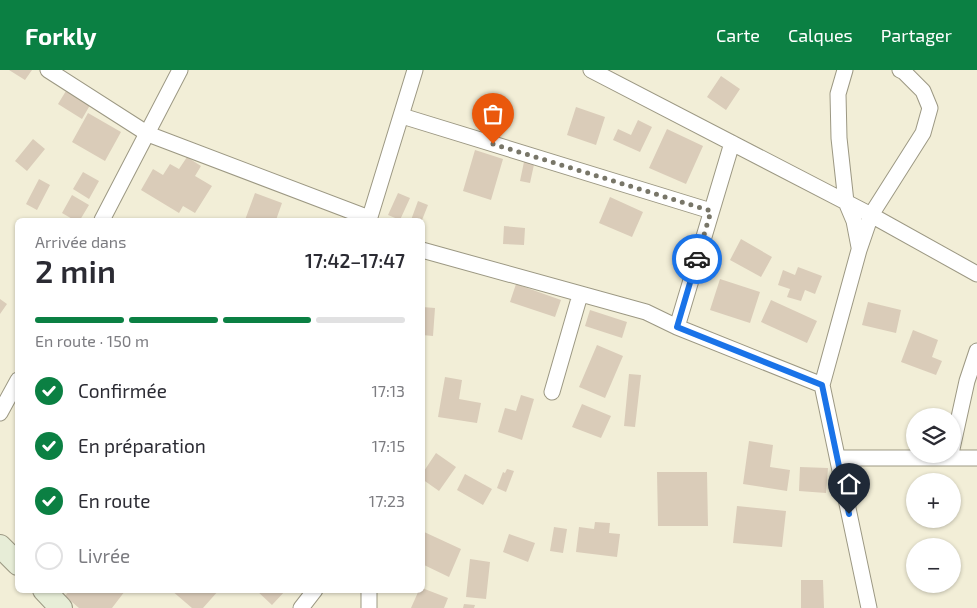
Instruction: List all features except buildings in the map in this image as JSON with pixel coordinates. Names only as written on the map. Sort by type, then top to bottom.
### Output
[{"type":"street","points":[[48,70],[148,134],[366,218]]},
{"type":"street","points":[[103,218],[180,70]]},
{"type":"street","points":[[369,218],[415,70]]},
{"type":"street","points":[[591,70],[871,215],[977,274]]},
{"type":"street","points":[[845,70],[838,94],[840,138],[846,202],[854,221],[859,250]]},
{"type":"street","points":[[869,608],[822,385],[859,250],[871,215],[923,133],[930,108],[923,91],[900,70]]},
{"type":"street","points":[[402,116],[711,211]]},
{"type":"street","points":[[677,327],[732,143]]},
{"type":"street","points":[[425,251],[646,312],[677,327],[822,385]]},
{"type":"street","points":[[552,392],[580,294]]},
{"type":"street","points":[[961,408],[967,380],[977,351]]},
{"type":"street","points":[[0,413],[15,386]]},
{"type":"street","points":[[838,458],[906,455]]},
{"type":"street","points":[[961,455],[977,458]]},
{"type":"street","points":[[0,548],[15,561]]},
{"type":"street","points":[[47,593],[61,608]]},
{"type":"street","points":[[301,608],[313,593]]},
{"type":"street","points":[[369,593],[369,608]]},
{"type":"way so far","points":[[493,144],[711,211],[697,259]]},
{"type":"route","points":[[697,259],[677,327],[822,385],[849,514]]}]
